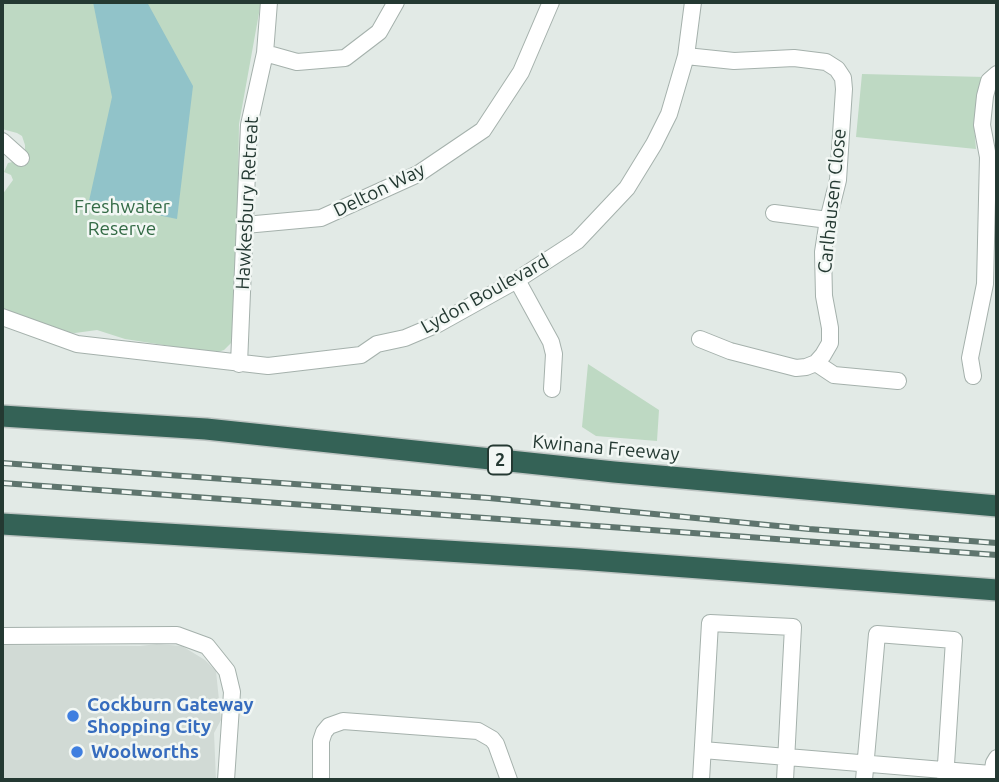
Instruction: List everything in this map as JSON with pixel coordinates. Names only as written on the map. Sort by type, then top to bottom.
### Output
[{"type":"highway","points":[[2,404],[48,409],[81,420]]},
{"type":"highway","name":"Kwinana Freeway","points":[[2,416],[206,429],[614,472],[997,506]]},
{"type":"highway","points":[[2,524],[591,560],[997,590]]},
{"type":"highway","points":[[2,530],[54,528]]},
{"type":"street","name":"Hawkesbury Retreat","points":[[239,364],[249,125],[265,54],[269,2]]},
{"type":"street","points":[[265,54],[296,62],[345,58],[379,32],[396,2]]},
{"type":"street","name":"Delton Way","points":[[245,225],[321,218],[418,174],[483,130],[520,72],[551,2]]},
{"type":"street","name":"Lydon Boulevard","points":[[2,317],[77,344],[268,366],[361,355],[377,345],[405,338],[438,324],[517,280],[577,241],[627,188],[654,144],[668,114],[686,56],[693,2]]},
{"type":"street","name":"Carlhausen Close","points":[[686,56],[734,61],[813,59],[826,62],[837,69],[843,78],[838,180],[828,220],[824,252],[823,278],[830,342],[816,363]]},
{"type":"street","points":[[973,376],[970,358],[985,285],[991,224],[988,157],[982,125],[989,81],[997,74]]},
{"type":"street","points":[[2,141],[21,158]]},
{"type":"street","points":[[774,213],[828,220]]},
{"type":"street","points":[[517,280],[551,342],[554,354],[552,389]]},
{"type":"street","points":[[700,339],[730,351],[783,366],[806,367],[816,363],[834,375],[898,382]]},
{"type":"street","points":[[701,780],[710,623],[793,627],[785,780]]},
{"type":"street","points":[[864,780],[877,634],[954,640],[945,775]]},
{"type":"street","points":[[2,636],[177,635],[207,646],[227,671],[232,692],[226,780]]},
{"type":"street","points":[[321,780],[321,741],[324,732],[329,726],[343,721],[478,731],[492,738],[496,744],[509,780]]},
{"type":"street","points":[[703,750],[865,763],[945,775],[991,777],[997,758]]},
{"type":"shaded area","points":[[2,645],[182,646],[205,660],[216,671],[221,720],[214,733],[216,780],[2,780]]},
{"type":"green space","name":"Freshwater Reserve","points":[[2,2],[261,2],[239,124],[237,250],[232,336],[231,343],[224,350],[215,353],[125,339],[97,330],[64,332],[2,311],[2,195],[13,180],[11,175],[4,172],[8,163],[17,161],[25,152],[25,145],[22,136],[2,129]]},
{"type":"green space","points":[[862,74],[985,77],[974,125],[976,149],[856,137]]},
{"type":"green space","points":[[588,364],[659,410],[657,441],[596,436],[582,427]]},
{"type":"water","points":[[93,2],[147,2],[193,86],[177,219],[89,201],[112,97]]},
{"type":"railway","points":[[2,463],[489,498],[809,529],[997,543]]},
{"type":"railway","points":[[2,483],[997,555]]},
{"type":"place","name":"Cockburn Gateway Shopping City","points":[[73,716]]},
{"type":"place","name":"Woolworths","points":[[77,752]]}]
